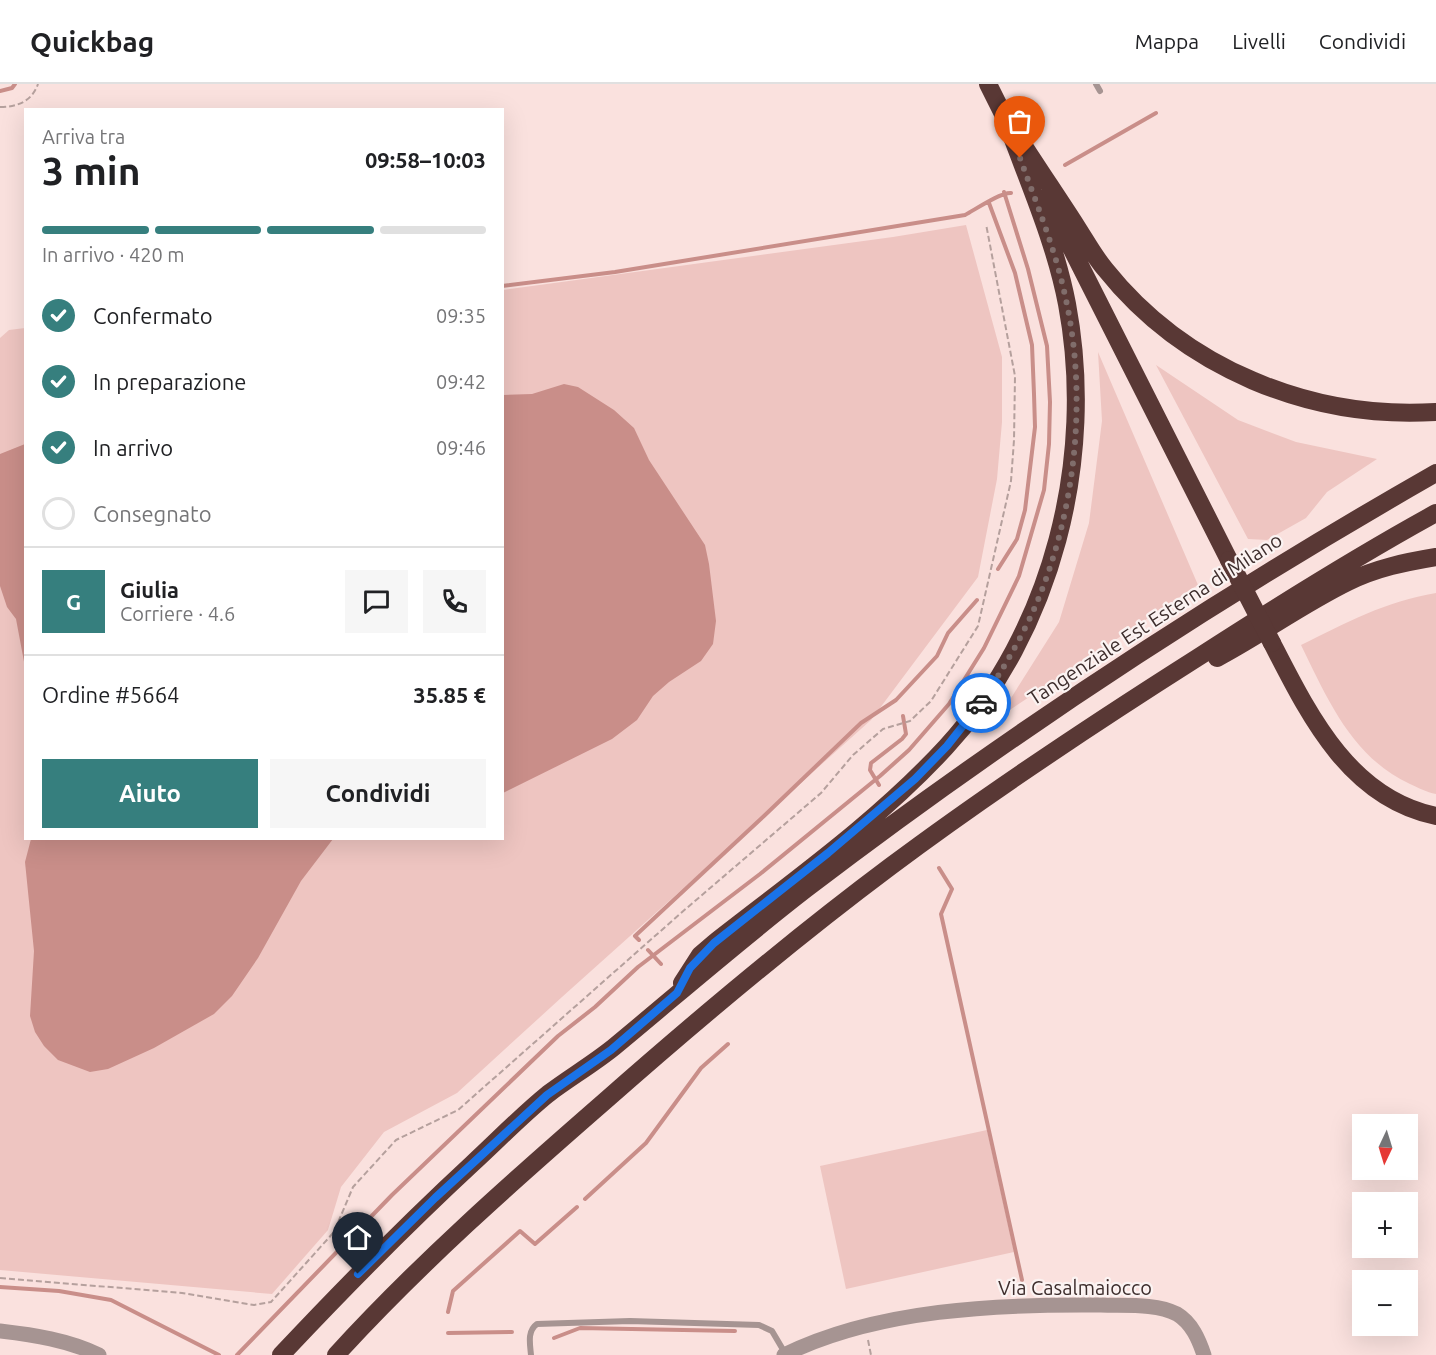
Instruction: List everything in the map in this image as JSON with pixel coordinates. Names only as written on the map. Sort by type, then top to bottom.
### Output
[{"type":"highway","points":[[988,84],[1229,560],[1316,724],[1334,750],[1356,774],[1375,790],[1397,803],[1424,814],[1436,816]]},
{"type":"highway","points":[[1005,118],[1104,268],[1151,318],[1180,341],[1211,361],[1247,378],[1311,401],[1376,412],[1436,412]]},
{"type":"highway","points":[[677,993],[690,968],[714,943],[874,815],[915,779],[947,746],[973,715],[999,675],[1040,596],[1055,552],[1072,469],[1076,419],[1075,374],[1071,329],[1060,272],[1005,118]]},
{"type":"highway","name":"Tangenziale Est Esterna di Milano","points":[[281,1355],[373,1259],[547,1095],[611,1050],[677,993],[805,890],[1001,746],[1260,576],[1436,473]]},
{"type":"highway","points":[[336,1355],[377,1311],[493,1201],[640,1070],[752,975],[893,864],[1010,780],[1114,711],[1335,570],[1436,513]]},
{"type":"highway","points":[[1114,711],[1228,652],[1348,582],[1409,561],[1436,557]]},
{"type":"street","name":"Via Casalmaiocco","points":[[785,1354],[859,1327],[958,1310],[1069,1305],[1129,1306],[1174,1313],[1187,1322],[1199,1341],[1204,1355]]},
{"type":"street","points":[[0,1331],[38,1335],[99,1355]]},
{"type":"lane","points":[[1096,84],[1100,91]]},
{"type":"lane","points":[[531,1355],[532,1327],[537,1324],[630,1321],[766,1327],[776,1336],[785,1354]]},
{"type":"path","points":[[0,107],[10,107],[24,102],[35,93],[38,84]]},
{"type":"path","points":[[0,1278],[171,1292],[254,1305],[271,1302],[334,1232],[353,1187],[396,1140],[458,1110],[821,793],[853,755],[883,729],[910,720],[932,701],[978,626],[1011,481],[1015,376],[986,224]]},
{"type":"shaded area","points":[[966,225],[1002,357],[1002,422],[997,479],[978,577],[871,720],[457,1093],[384,1132],[341,1187],[328,1230],[272,1294],[0,1270],[0,338],[9,330],[24,328],[24,840],[504,840],[504,290]]},
{"type":"shaded area","points":[[1098,352],[1198,585],[999,717],[1059,622],[1089,523],[1102,421]]},
{"type":"shaded area","points":[[1156,365],[1238,420],[1296,442],[1377,459],[1327,492],[1306,518],[1267,540],[1248,539]]},
{"type":"shaded area","points":[[564,384],[578,387],[614,410],[634,428],[649,460],[705,545],[716,621],[713,644],[701,661],[669,682],[653,696],[637,720],[612,739],[504,793],[504,395],[532,394]]},
{"type":"shaded area","points":[[24,445],[24,662],[16,619],[7,607],[0,586],[0,454]]},
{"type":"shaded area","points":[[1436,593],[1436,794],[1390,773],[1357,743],[1332,706],[1301,645],[1383,607]]},
{"type":"shaded area","points":[[30,840],[332,840],[301,881],[258,958],[232,996],[214,1014],[154,1048],[108,1069],[90,1072],[58,1060],[44,1046],[35,1032],[30,1016],[34,951],[25,862]]},
{"type":"shaded area","points":[[987,1130],[1014,1252],[846,1289],[820,1166]]},
{"type":"waterway","points":[[0,91],[12,88],[15,84]]},
{"type":"waterway","points":[[1065,165],[1156,113]]},
{"type":"waterway","points":[[237,1355],[392,1195],[558,1036],[595,1007],[638,967],[760,874],[880,776],[909,750],[949,704],[984,648],[1019,576],[1044,490],[1049,444],[1050,402],[1047,346],[1028,269],[1004,192]]},
{"type":"waterway","points":[[504,286],[615,272],[965,215],[995,198],[1011,193]]},
{"type":"waterway","points":[[989,203],[1015,273],[1032,345],[1035,427],[1025,510],[1017,539],[998,569]]},
{"type":"waterway","points":[[639,940],[635,936],[861,723],[896,700],[937,656],[948,633],[977,600]]},
{"type":"waterway","points":[[879,785],[870,770],[871,763],[906,734],[903,716]]},
{"type":"waterway","points":[[939,868],[952,889],[941,914],[1022,1280]]},
{"type":"waterway","points":[[648,950],[661,964]]},
{"type":"waterway","points":[[585,1199],[646,1143],[701,1068],[728,1044]]},
{"type":"waterway","points":[[448,1312],[453,1291],[520,1231],[535,1244],[577,1207]]},
{"type":"waterway","points":[[0,1287],[59,1291],[111,1300],[219,1355]]},
{"type":"waterway","points":[[554,1338],[580,1328],[735,1331]]},
{"type":"waterway","points":[[448,1333],[512,1332]]},
{"type":"way so far","points":[[981,703],[1021,635],[1040,596],[1055,552],[1072,469],[1076,419],[1075,374],[1067,302],[1060,272],[1020,158]]},
{"type":"route","points":[[358,1274],[435,1198],[547,1095],[611,1050],[677,993],[690,968],[714,943],[828,853],[915,779],[947,746],[981,703]]}]
